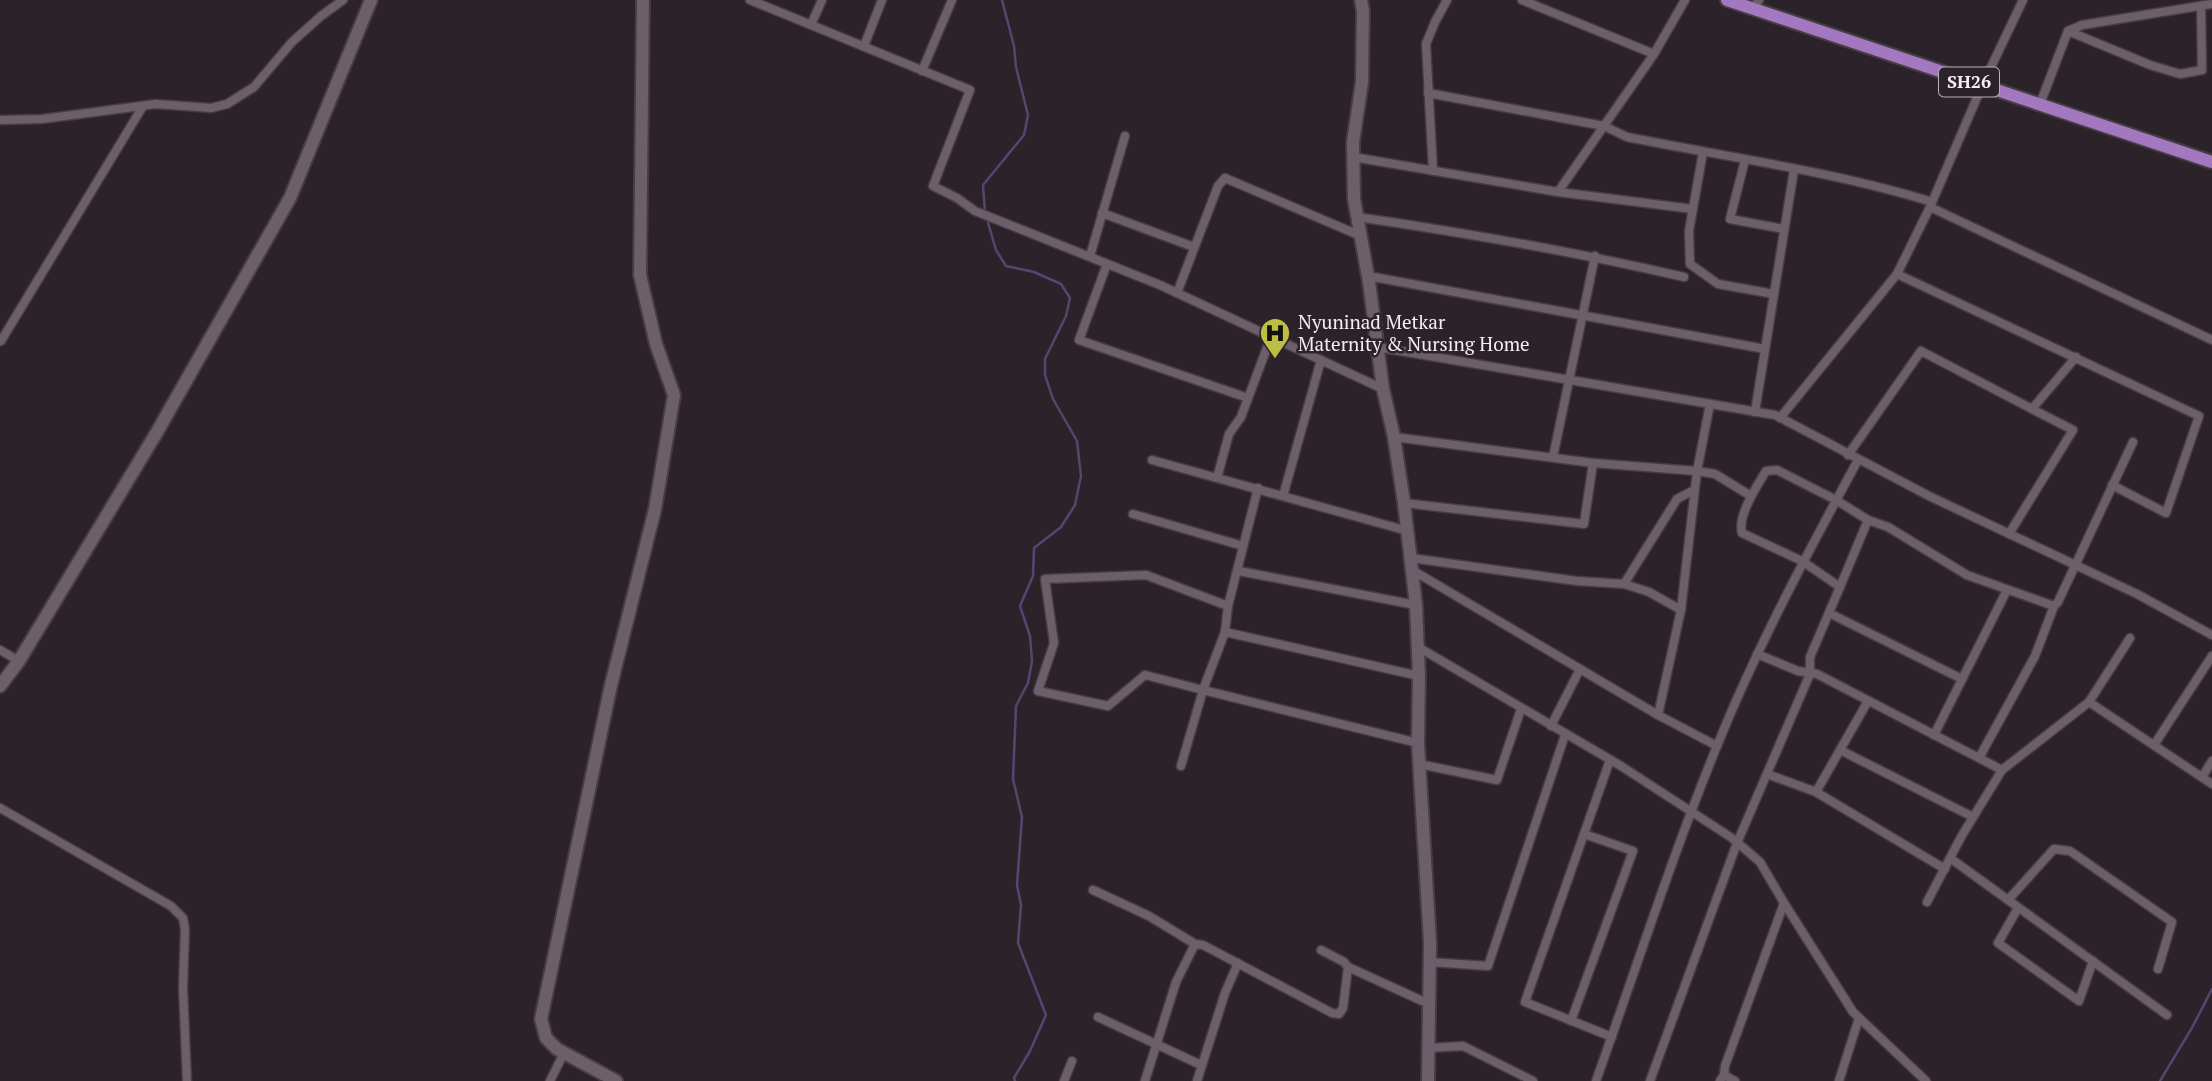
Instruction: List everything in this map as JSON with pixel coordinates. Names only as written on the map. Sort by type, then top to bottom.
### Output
[{"type":"main road","points":[[0,686],[19,662],[157,432],[290,198],[371,0]]},
{"type":"main road","points":[[616,1081],[564,1053],[546,1038],[541,1018],[611,684],[655,509],[674,395],[656,344],[640,275],[643,0]]},
{"type":"main road","points":[[1361,0],[1362,82],[1353,142],[1354,199],[1368,276],[1383,388],[1394,437],[1416,605],[1418,743],[1429,961],[1428,1081]]},
{"type":"main road","name":"SH26","points":[[1727,0],[1756,4],[1982,86],[2212,162]]},
{"type":"street","points":[[0,120],[42,119],[156,104],[211,108],[227,104],[254,87],[292,42],[343,0]]},
{"type":"street","points":[[750,0],[762,2],[970,90],[933,186],[975,211],[1177,293],[1383,388]]},
{"type":"street","points":[[811,25],[822,0]]},
{"type":"street","points":[[864,46],[882,0]]},
{"type":"street","points":[[922,71],[951,0]]},
{"type":"street","points":[[1433,171],[1426,44],[1447,0]]},
{"type":"street","points":[[1522,0],[1654,54]]},
{"type":"street","points":[[1558,192],[1654,54],[1685,0]]},
{"type":"street","points":[[1780,418],[1897,274],[2023,0]]},
{"type":"street","points":[[2040,104],[2068,31],[2082,25],[2212,4]]},
{"type":"street","points":[[2068,31],[2180,74],[2202,70],[2201,6]]},
{"type":"street","points":[[1428,93],[1604,126],[1627,137],[1889,190],[1931,205],[2212,340]]},
{"type":"street","points":[[1,341],[143,106]]},
{"type":"street","points":[[1090,257],[1125,136]]},
{"type":"street","points":[[1703,152],[1689,230],[1690,264],[1718,284],[1774,294]]},
{"type":"street","points":[[1353,157],[1558,192],[1693,209]]},
{"type":"street","points":[[1745,160],[1730,219],[1784,229]]},
{"type":"street","points":[[1755,412],[1794,170]]},
{"type":"street","points":[[1177,293],[1218,186],[1225,178],[1361,236]]},
{"type":"street","points":[[1102,213],[1194,247]]},
{"type":"street","points":[[1357,217],[1474,234],[1595,256],[1684,277]]},
{"type":"street","points":[[1553,457],[1595,256]]},
{"type":"street","points":[[1107,264],[1079,340],[1248,398]]},
{"type":"street","points":[[1897,274],[2199,416],[2166,513],[2112,485]]},
{"type":"street","points":[[1368,276],[1765,349]]},
{"type":"street","points":[[1217,478],[1229,434],[1241,416],[1271,337]]},
{"type":"street","points":[[1377,346],[1780,418],[2008,534],[2137,594],[2212,635]]},
{"type":"street","points":[[1848,454],[1921,351],[2073,429],[2008,534]]},
{"type":"street","points":[[2032,409],[2076,357]]},
{"type":"street","points":[[1283,496],[1321,359]]},
{"type":"street","points":[[1658,715],[1681,610],[1696,471],[1710,404]]},
{"type":"street","points":[[1394,437],[1593,463],[1715,474],[1751,496]]},
{"type":"street","points":[[1979,758],[2035,656],[2054,606],[2133,442]]},
{"type":"street","points":[[1152,460],[1408,531]]},
{"type":"street","points":[[1596,1081],[1717,746],[1802,561],[1858,460]]},
{"type":"street","points":[[1404,503],[1584,524],[1593,463]]},
{"type":"street","points":[[1840,587],[1802,561],[1742,533],[1740,527],[1751,496],[1766,471],[1777,470],[1836,500],[1868,520],[1888,527],[1967,575],[2054,606]]},
{"type":"street","points":[[1181,765],[1203,690],[1224,632],[1258,488]]},
{"type":"street","points":[[1624,584],[1677,499],[1694,489]]},
{"type":"street","points":[[1133,514],[1243,546]]},
{"type":"street","points":[[1650,1081],[1737,843],[1810,674],[1810,657],[1868,520]]},
{"type":"street","points":[[1412,564],[1624,584],[1649,592],[1681,610]]},
{"type":"street","points":[[1412,564],[1580,669],[1717,746]]},
{"type":"street","points":[[1239,571],[1416,605]]},
{"type":"street","points":[[1228,606],[1146,575],[1045,579],[1054,643],[1038,691],[1108,706],[1145,675],[1418,743]]},
{"type":"street","points":[[1934,735],[2007,590]]},
{"type":"street","points":[[1829,613],[1962,679]]},
{"type":"street","points":[[1224,632],[1419,676]]},
{"type":"street","points":[[1927,902],[2002,770],[2089,702],[2130,638]]},
{"type":"street","points":[[1418,647],[1610,760],[1692,812],[1760,862],[1853,1012],[1926,1081]]},
{"type":"street","points":[[0,650],[19,662]]},
{"type":"street","points":[[1757,654],[1810,674],[1817,674],[2002,770]]},
{"type":"street","points":[[2154,745],[2212,656]]},
{"type":"street","points":[[1551,726],[1580,669]]},
{"type":"street","points":[[1816,792],[1868,701]]},
{"type":"street","points":[[2089,702],[2212,784]]},
{"type":"street","points":[[1419,764],[1497,780],[1521,709]]},
{"type":"street","points":[[1429,961],[1488,966],[1565,735]]},
{"type":"street","points":[[1840,750],[1973,817]]},
{"type":"street","points":[[1610,760],[1525,1002],[1612,1037]]},
{"type":"street","points":[[2202,777],[2212,761]]},
{"type":"street","points":[[1767,774],[1816,792],[1945,869]]},
{"type":"street","points":[[0,808],[171,906],[183,918],[187,1081]]},
{"type":"street","points":[[1571,1021],[1633,851],[1584,834]]},
{"type":"street","points":[[2008,900],[2054,849],[2070,851],[2172,922],[2158,969]]},
{"type":"street","points":[[1950,858],[2167,1015]]},
{"type":"street","points":[[1093,890],[1149,916],[1195,944],[1203,945],[1332,1013],[1339,1014],[1343,1008],[1349,967]]},
{"type":"street","points":[[1735,1081],[1722,1078],[1725,1066],[1784,903]]},
{"type":"street","points":[[2018,908],[1998,943],[2079,1001],[2093,961]]},
{"type":"street","points":[[1145,1081],[1176,982],[1195,944]]},
{"type":"street","points":[[1321,950],[1344,961],[1349,967],[1429,1004]]},
{"type":"street","points":[[1197,1081],[1238,963]]},
{"type":"street","points":[[1098,1017],[1201,1065]]},
{"type":"street","points":[[1839,1081],[1859,1018]]},
{"type":"street","points":[[1428,1048],[1463,1046],[1533,1081]]},
{"type":"street","points":[[550,1081],[564,1053]]},
{"type":"street","points":[[1064,1081],[1072,1061]]},
{"type":"waterway","points":[[985,212],[983,185],[1024,135],[1028,115],[1002,0]]},
{"type":"waterway","points":[[987,219],[996,250],[1006,266],[1034,272],[1061,284],[1070,298],[1066,316],[1045,359],[1045,375],[1053,399],[1077,441],[1081,476],[1075,505],[1061,527],[1034,548],[1033,576],[1020,606],[1030,636],[1032,661],[1028,683],[1016,706],[1013,779],[1022,817],[1017,885],[1021,905],[1018,943],[1046,1015],[1014,1078],[1015,1081]]},
{"type":"waterway","points":[[2160,1081],[2212,989]]},
{"type":"place","name":"Nyuninad Metkar Maternity & Nursing Home","points":[[1275,360]]}]
